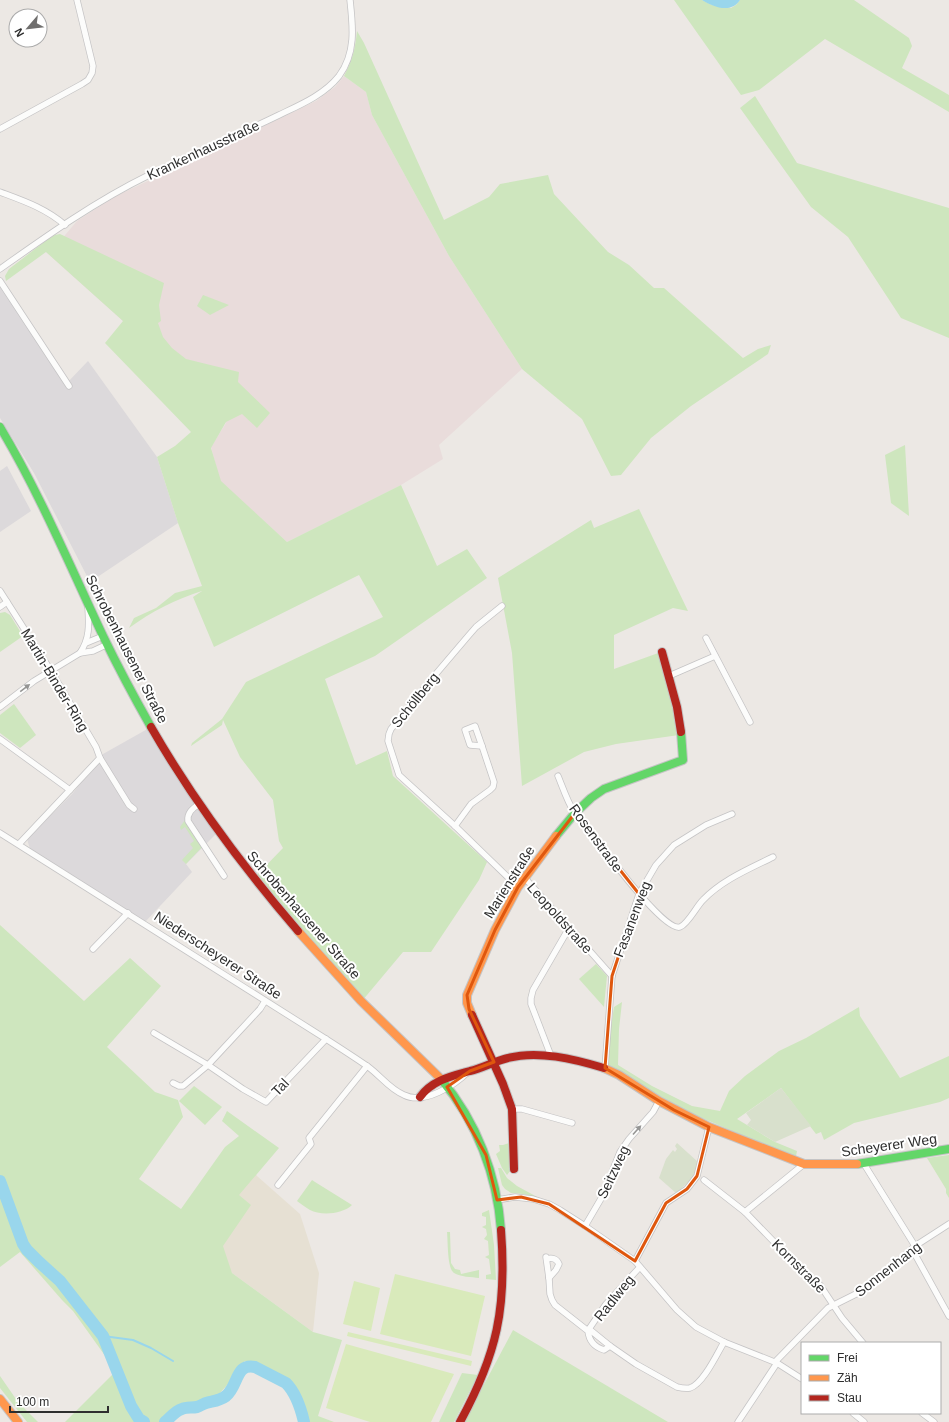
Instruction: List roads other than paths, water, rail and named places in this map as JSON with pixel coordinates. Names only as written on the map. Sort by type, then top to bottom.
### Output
[{"type":"street","points":[[0,129],[88,80],[92,73],[93,66],[77,0]]},
{"type":"street","name":"Krankenhausstraße","points":[[0,269],[64,225],[150,174],[264,122],[311,99],[326,89],[339,76],[350,56],[353,29],[350,0]]},
{"type":"street","points":[[0,192],[41,208],[52,214],[64,225]]},
{"type":"street","points":[[0,281],[69,386]]},
{"type":"street","name":"Schrobenhausener Straße","points":[[0,427],[42,502],[103,636],[144,715],[199,804],[245,867],[280,910],[362,1001],[447,1087],[470,1123],[486,1155],[497,1200],[504,1258],[502,1313],[491,1358],[481,1382],[460,1422]]},
{"type":"street","name":"Martin-Binder-Ring","points":[[0,591],[51,670],[96,747],[100,758],[129,805],[134,809]]},
{"type":"street","points":[[0,607],[7,602]]},
{"type":"street","points":[[80,653],[86,643],[89,627],[88,602]]},
{"type":"street","name":"Schöllberg","points":[[502,606],[476,627],[465,639],[389,734],[388,741],[399,775],[455,826],[518,887]]},
{"type":"street","points":[[86,643],[103,636]]},
{"type":"street","points":[[706,638],[750,722]]},
{"type":"street","points":[[0,707],[34,681],[80,653],[93,651],[108,644]]},
{"type":"street","points":[[662,652],[670,676],[715,656]]},
{"type":"street","name":"Marienstraße","points":[[514,1169],[512,1108],[494,1062],[469,1009],[467,995],[495,930],[518,887],[545,849],[575,813],[591,798],[604,789],[683,760],[678,706],[670,676]]},
{"type":"street","points":[[0,739],[70,790]]},
{"type":"street","points":[[455,826],[471,804],[493,787],[494,782],[482,746]]},
{"type":"street","points":[[19,844],[100,758]]},
{"type":"street","name":"Rosenstraße","points":[[558,776],[564,792],[575,813],[582,820],[612,861],[639,894],[658,914],[676,928],[685,924],[703,900],[716,888],[773,857]]},
{"type":"street","points":[[199,804],[187,816],[188,821],[224,876]]},
{"type":"street","name":"Fasanenweg","points":[[605,1068],[612,976],[639,894],[656,865],[674,845],[706,826],[732,814]]},
{"type":"street","name":"Niederscheyerer Straße","points":[[0,833],[326,1039],[367,1066],[403,1095],[411,1098],[424,1098],[431,1096],[470,1071]]},
{"type":"street","name":"Leopoldstraße","points":[[524,878],[612,976]]},
{"type":"street","points":[[93,950],[128,913]]},
{"type":"street","points":[[551,1056],[533,1008],[531,998],[533,990],[569,928]]},
{"type":"street","points":[[173,1083],[183,1086],[208,1065],[260,1009],[265,1001]]},
{"type":"street","name":"Tal","points":[[154,1033],[266,1102],[326,1039]]},
{"type":"street","name":"Scheyerer Weg","points":[[441,1080],[494,1062],[521,1056],[551,1056],[605,1068],[619,1075],[674,1110],[709,1126],[804,1164],[832,1166],[864,1164],[949,1149]]},
{"type":"street","points":[[278,1186],[311,1144],[309,1138],[367,1066]]},
{"type":"street","points":[[420,1097],[422,1092],[441,1080]]},
{"type":"street","name":"Seitzweg","points":[[585,1226],[602,1197],[620,1152],[633,1134],[653,1112],[659,1101]]},
{"type":"street","points":[[512,1108],[522,1109],[572,1123]]},
{"type":"street","points":[[635,1261],[666,1203],[686,1189],[697,1176],[709,1126]]},
{"type":"street","points":[[746,1212],[804,1164]]},
{"type":"street","points":[[864,1164],[914,1248],[949,1316]]},
{"type":"street","name":"Kornstraße","points":[[704,1180],[746,1212],[808,1277],[820,1285],[833,1305],[862,1342]]},
{"type":"street","points":[[497,1200],[515,1198],[538,1200],[560,1210],[635,1261],[639,1268],[687,1321],[705,1333],[724,1342],[776,1362],[801,1378]]},
{"type":"street","name":"Sonnenhang","points":[[738,1422],[776,1362],[823,1312],[833,1305],[854,1296],[874,1283],[914,1248],[949,1224]]},
{"type":"street","points":[[549,1278],[559,1264],[554,1259],[546,1258],[550,1294],[555,1305],[636,1364],[677,1387],[683,1388],[694,1386],[702,1378],[724,1342]]},
{"type":"street","name":"Radlweg","points":[[589,1330],[609,1300],[639,1268]]},
{"type":"street","points":[[589,1330],[590,1339],[595,1346],[604,1350],[610,1346]]},
{"type":"street","points":[[0,1399],[18,1422]]},
{"type":"street","points":[[854,1414],[864,1422]]},
{"type":"street","points":[[923,1414],[934,1422]]},
{"type":"water","points":[[702,0],[740,0],[732,7],[722,8],[711,5]]},
{"type":"waterway","points":[[0,1181],[23,1244],[27,1250],[60,1281],[103,1336],[131,1406],[139,1419],[144,1422]]},
{"type":"waterway","points":[[103,1336],[133,1340],[151,1348],[173,1361]]},
{"type":"waterway","points":[[165,1422],[179,1410],[197,1407],[226,1396],[240,1372],[244,1368],[249,1367],[255,1367],[286,1383],[295,1396],[304,1422]]}]
